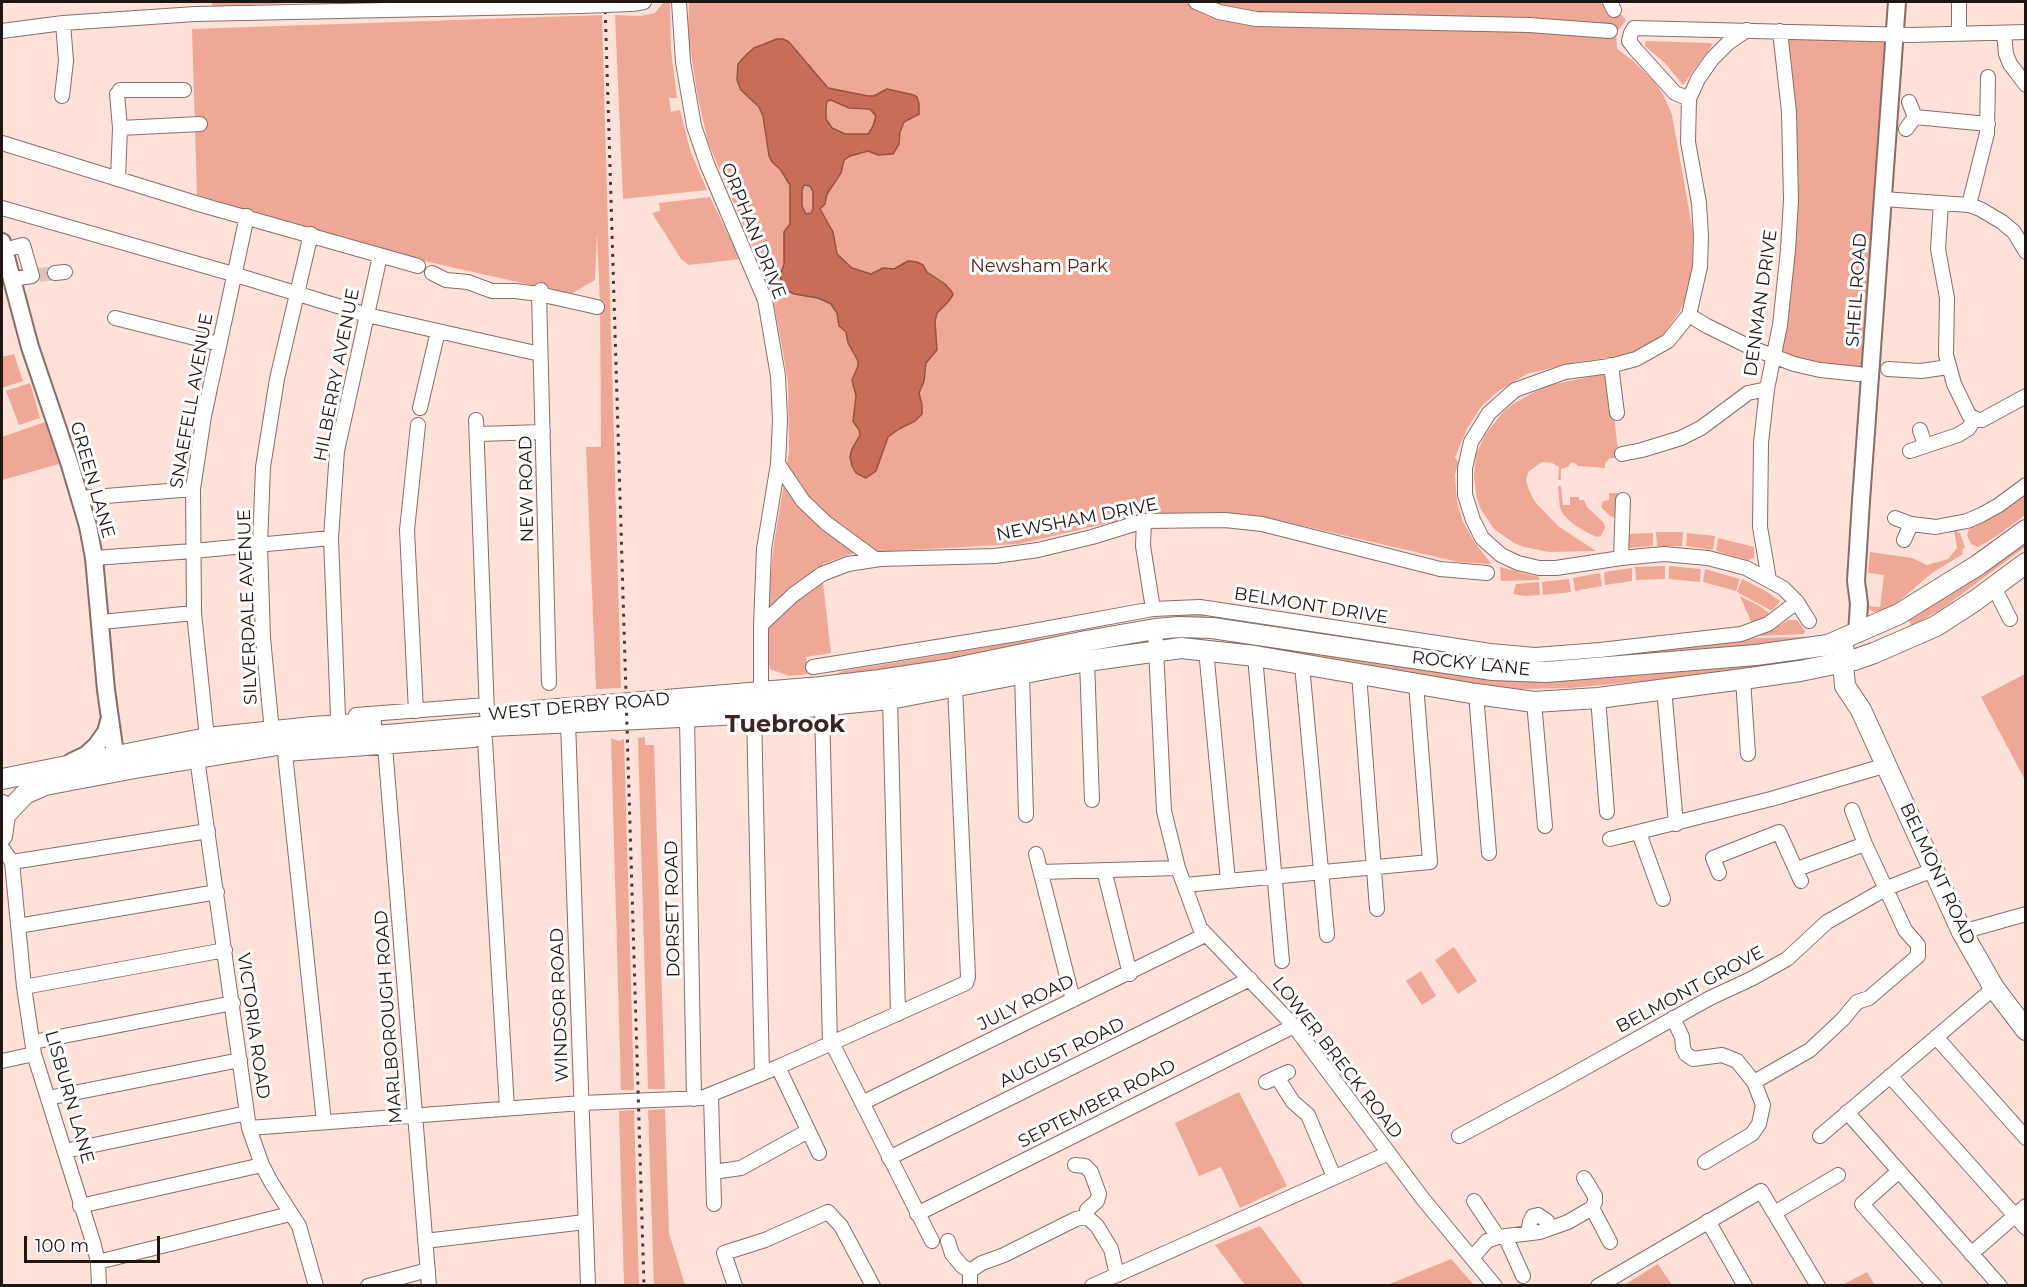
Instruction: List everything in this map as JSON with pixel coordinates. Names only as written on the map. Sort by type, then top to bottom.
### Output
[{"type":"highway","points":[[1851,635],[1899,614],[1978,565],[2025,530]]},
{"type":"highway","points":[[1848,661],[1874,653],[1936,626],[2025,563]]},
{"type":"highway","name":"ROCKY LANE","points":[[1155,629],[1212,628],[1493,670],[1546,672],[1808,649],[1828,645],[1851,635]]},
{"type":"highway","name":"WEST DERBY ROAD","points":[[3,810],[38,787],[207,738],[278,738],[821,687],[946,670],[1155,629]]},
{"type":"highway","name":"BELMONT ROAD","points":[[1851,635],[1848,661],[1861,710],[1962,932],[1994,988],[2025,1030]]},
{"type":"highway","name":"ROCKY LANE","points":[[1157,651],[1181,648],[1255,656],[1534,702],[1598,698],[1743,680],[1848,661]]},
{"type":"highway","name":"WEST DERBY ROAD","points":[[487,720],[568,722],[687,718],[891,699],[1087,661],[1157,651]]},
{"type":"highway","points":[[754,713],[761,691]]},
{"type":"highway","name":"WEST DERBY ROAD","points":[[2,779],[66,765],[197,758],[278,738]]},
{"type":"highway","points":[[2,836],[3,810]]},
{"type":"main road","name":"SHEIL ROAD","points":[[1851,635],[1859,604],[1856,581],[1897,2]]},
{"type":"main road","name":"GREEN LANE","points":[[3,246],[9,284],[81,498],[94,558],[116,763]]},
{"type":"main road","points":[[66,765],[86,755],[96,746],[106,732],[110,720]]},
{"type":"street","name":"ORPHAN DRIVE","points":[[680,2],[685,78],[698,142],[765,300],[778,376],[780,420],[778,464],[764,549],[761,691]]},
{"type":"street","points":[[1196,2],[1219,12],[1256,19],[1529,25],[1610,31]]},
{"type":"street","points":[[1959,2],[1959,33]]},
{"type":"street","points":[[2,31],[203,8],[580,6],[638,3]]},
{"type":"street","points":[[62,96],[66,67],[63,23]]},
{"type":"street","points":[[1689,99],[1675,93],[1629,41],[1634,28],[1895,34],[2025,32]]},
{"type":"street","points":[[1747,30],[1712,59],[1698,79],[1689,99],[1688,142],[1699,203],[1701,236],[1700,267],[1689,315],[1668,341],[1636,359],[1564,372],[1515,390],[1489,413],[1471,442],[1465,468],[1464,495],[1482,538],[1501,555],[1518,564],[1556,568],[1664,554],[1708,558],[1744,568],[1783,588],[1797,602],[1809,621]]},
{"type":"street","name":"DENMAN DRIVE","points":[[1768,580],[1760,518],[1761,443],[1767,389],[1780,325],[1791,200],[1789,112],[1780,31]]},
{"type":"street","points":[[2004,33],[2006,54],[2025,85]]},
{"type":"street","points":[[1969,206],[1988,124],[1987,77]]},
{"type":"street","points":[[118,179],[120,128],[118,92],[184,90]]},
{"type":"street","points":[[1909,102],[1915,117]]},
{"type":"street","points":[[1915,117],[1988,124]]},
{"type":"street","points":[[1906,129],[1915,117]]},
{"type":"street","points":[[120,128],[200,124]]},
{"type":"street","points":[[2,143],[418,266]]},
{"type":"street","points":[[1883,199],[1969,206],[1989,213],[2014,232],[2025,252]]},
{"type":"street","points":[[1941,203],[1938,249],[1947,298],[1945,343],[1948,367],[1961,399],[1969,415],[1982,420],[2025,396]]},
{"type":"street","points":[[2,208],[367,315],[540,354]]},
{"type":"street","name":"SNAEFELL AVENUE","points":[[207,738],[194,613],[193,489],[204,416],[246,216]]},
{"type":"street","name":"SILVERDALE AVENUE","points":[[310,234],[278,379],[263,467],[260,545],[263,638],[278,738],[324,1122]]},
{"type":"street","points":[[3,246],[23,244],[35,280],[9,284]]},
{"type":"street","name":"HILBERRY AVENUE","points":[[338,717],[331,538],[338,451],[380,256]]},
{"type":"street","points":[[432,273],[446,280],[468,282],[492,291],[540,292],[597,308]]},
{"type":"street","name":"NEW ROAD","points":[[540,292],[549,683]]},
{"type":"street","points":[[1689,315],[1707,326],[1774,357],[1820,370],[1859,374]]},
{"type":"street","points":[[115,318],[219,344]]},
{"type":"street","points":[[420,408],[438,331]]},
{"type":"street","points":[[1888,369],[1912,364],[1921,371],[1948,367]]},
{"type":"street","points":[[1611,365],[1617,413]]},
{"type":"street","points":[[1622,454],[1681,438],[1701,428],[1748,393],[1767,389]]},
{"type":"street","points":[[1910,451],[1964,432],[1974,418]]},
{"type":"street","points":[[476,420],[487,720],[485,740],[507,1108]]},
{"type":"street","points":[[416,711],[407,530],[418,425]]},
{"type":"street","points":[[1920,430],[1925,445]]},
{"type":"street","points":[[478,434],[543,432]]},
{"type":"street","points":[[778,464],[803,501],[826,523],[875,559]]},
{"type":"street","points":[[1895,518],[1911,524],[1936,527],[1967,521],[1999,505],[2025,484]]},
{"type":"street","points":[[81,498],[193,489]]},
{"type":"street","points":[[1621,558],[1623,500]]},
{"type":"street","name":"NEWSHAM DRIVE","points":[[761,625],[793,595],[822,574],[848,564],[875,559],[1006,555],[1038,550],[1144,522],[1225,520],[1262,524],[1440,568],[1487,573]]},
{"type":"street","points":[[1144,522],[1143,546],[1153,609]]},
{"type":"street","points":[[1904,540],[1911,524]]},
{"type":"street","points":[[94,558],[331,538]]},
{"type":"street","points":[[1994,587],[2010,619]]},
{"type":"street","name":"BELMONT DRIVE","points":[[813,667],[1153,609],[1200,607],[1490,651],[1535,655],[1741,634],[1768,624],[1797,602]]},
{"type":"street","points":[[101,622],[194,613]]},
{"type":"street","name":"LOWER BRECK ROAD","points":[[1155,629],[1164,811],[1178,868],[1200,928],[1294,1026],[1423,1199],[1495,1286]]},
{"type":"street","points":[[1206,650],[1228,881]]},
{"type":"street","points":[[1255,656],[1282,961]]},
{"type":"street","points":[[1087,661],[1092,800]]},
{"type":"street","points":[[1302,665],[1327,935]]},
{"type":"street","points":[[1022,674],[1026,815]]},
{"type":"street","points":[[1359,674],[1377,909]]},
{"type":"street","points":[[1743,680],[1748,754]]},
{"type":"street","points":[[1185,885],[1430,862],[1416,684]]},
{"type":"street","points":[[249,1128],[582,1102],[694,1099],[711,1095],[833,1046],[967,981],[955,687]]},
{"type":"street","points":[[1664,688],[1676,824]]},
{"type":"street","points":[[1476,694],[1489,853]]},
{"type":"street","points":[[1598,698],[1606,812]]},
{"type":"street","points":[[891,699],[898,1014]]},
{"type":"street","points":[[1534,702],[1545,826]]},
{"type":"street","points":[[822,706],[833,1046],[932,1241]]},
{"type":"street","points":[[278,738],[338,717],[416,711],[487,720]]},
{"type":"street","points":[[754,713],[762,1074]]},
{"type":"street","name":"DORSET ROAD","points":[[687,718],[694,1099]]},
{"type":"street","name":"WEST DERBY ROAD","points":[[278,738],[385,746],[474,740],[487,720]]},
{"type":"street","name":"WINDSOR ROAD","points":[[568,722],[588,1286]]},
{"type":"street","name":"MARLBOROUGH ROAD","points":[[385,746],[429,1286]]},
{"type":"street","name":"VICTORIA ROAD","points":[[197,758],[249,1128],[262,1165],[299,1226],[316,1286]]},
{"type":"street","points":[[1611,839],[1676,824],[1887,765]]},
{"type":"street","points":[[1754,1082],[1810,1050],[1844,1019],[1857,1002],[1869,998],[1918,956],[1918,945],[1905,930],[1865,844],[1852,810]]},
{"type":"street","points":[[2,848],[12,862],[208,831]]},
{"type":"street","points":[[1719,873],[1713,858],[1779,832],[1799,875],[1865,844]]},
{"type":"street","points":[[1639,833],[1663,899]]},
{"type":"street","points":[[1036,854],[1072,1000]]},
{"type":"street","name":"LISBURN LANE","points":[[12,862],[24,987],[34,1048],[98,1262],[99,1286]]},
{"type":"street","points":[[1041,872],[1178,868]]},
{"type":"street","points":[[1104,870],[1130,974]]},
{"type":"street","name":"BELMONT GROVE","points":[[1459,1136],[1673,1018],[1787,959],[1827,922],[1887,888],[1933,870]]},
{"type":"street","points":[[18,926],[217,892]]},
{"type":"street","points":[[1962,932],[2025,914]]},
{"type":"street","name":"JULY ROAD","points":[[862,1103],[1130,974],[1205,935]]},
{"type":"street","points":[[24,987],[225,950]]},
{"type":"street","name":"AUGUST ROAD","points":[[889,1158],[1250,979]]},
{"type":"street","points":[[1820,1136],[1994,988]]},
{"type":"street","points":[[2,1061],[34,1048],[233,1003]]},
{"type":"street","points":[[1673,1018],[1682,1037],[1686,1054],[1693,1059],[1716,1055],[1730,1057],[1737,1061],[1754,1082],[1763,1105],[1759,1124],[1752,1134],[1705,1161]]},
{"type":"street","name":"SEPTEMBER ROAD","points":[[917,1214],[1294,1026]]},
{"type":"street","points":[[1936,1037],[2025,1138]]},
{"type":"street","points":[[48,1098],[240,1060]]},
{"type":"street","points":[[778,1067],[819,1153]]},
{"type":"street","points":[[1890,1076],[2025,1228]]},
{"type":"street","points":[[1277,1077],[1293,1102],[1308,1115],[1334,1177]]},
{"type":"street","points":[[711,1095],[714,1204]]},
{"type":"street","points":[[1847,1112],[2000,1286]]},
{"type":"street","points":[[65,1151],[247,1113]]},
{"type":"street","points":[[713,1172],[736,1170],[808,1131]]},
{"type":"street","points":[[1092,1286],[1389,1154]]},
{"type":"street","points":[[80,1206],[262,1165]]},
{"type":"street","points":[[1075,1165],[1084,1166],[1091,1172],[1099,1194],[1097,1201],[1088,1210],[1087,1217]]},
{"type":"street","points":[[1899,1171],[1862,1204],[1935,1286]]},
{"type":"street","points":[[1776,1212],[1838,1175]]},
{"type":"street","points":[[1472,1258],[1487,1242],[1568,1222],[1592,1208],[1595,1202],[1594,1196],[1584,1178]]},
{"type":"street","points":[[1598,1286],[1761,1191],[1776,1212],[1818,1286]]},
{"type":"street","points":[[1474,1202],[1502,1237],[1523,1276]]},
{"type":"street","points":[[1971,1254],[2025,1206]]},
{"type":"street","points":[[1592,1208],[1610,1242]]},
{"type":"street","points":[[735,1286],[724,1252],[765,1240],[828,1212],[841,1226],[873,1286]]},
{"type":"street","points":[[98,1262],[290,1214]]},
{"type":"street","points":[[1087,1217],[1097,1226],[1111,1249],[1117,1275]]},
{"type":"street","points":[[948,1241],[952,1254],[970,1279],[982,1263],[1087,1217]]},
{"type":"street","points":[[1708,1221],[1745,1286]]},
{"type":"street","points":[[425,1241],[585,1222]]},
{"type":"street","points":[[368,1286],[428,1270]]},
{"type":"green space","points":[[212,2],[308,2],[212,7]]},
{"type":"green space","name":"Newsham Park","points":[[689,2],[1602,2],[1609,15],[1622,15],[1626,20],[1616,34],[1617,49],[1653,80],[1664,96],[1672,115],[1693,232],[1692,276],[1688,293],[1680,311],[1660,339],[1634,354],[1571,363],[1527,374],[1497,392],[1481,407],[1467,429],[1455,457],[1458,462],[1455,475],[1457,502],[1463,522],[1490,564],[1458,562],[1261,516],[1214,512],[1142,515],[1019,544],[854,553],[823,564],[822,574],[831,653],[806,657],[809,674],[789,676],[770,669],[769,664],[769,598],[773,550],[789,452],[788,383],[773,299],[708,142],[698,98],[688,34]]},
{"type":"green space","points":[[663,3],[670,3],[671,51],[677,98],[669,98],[671,112],[680,110],[690,150],[707,190],[623,199],[615,15],[640,16],[655,13]]},
{"type":"green space","points":[[602,15],[621,688],[596,689],[586,447],[601,447],[597,233],[595,280],[571,294],[393,254],[197,195],[192,29]]},
{"type":"green space","points":[[1780,31],[1895,34],[1871,376],[1774,356],[1788,250]]},
{"type":"green space","points":[[1645,41],[1713,44],[1683,85],[1665,63],[1645,46]]},
{"type":"green space","points":[[710,197],[740,259],[689,265],[681,259],[652,213],[660,211],[659,203]]},
{"type":"green space","points":[[14,354],[23,381],[2,388],[2,357]]},
{"type":"green space","points":[[1609,373],[1619,458],[1610,458],[1605,463],[1605,468],[1578,466],[1571,462],[1568,467],[1561,469],[1561,480],[1558,480],[1559,467],[1552,463],[1542,462],[1528,472],[1526,480],[1535,502],[1558,526],[1596,551],[1549,552],[1514,543],[1494,529],[1480,508],[1477,498],[1474,478],[1476,455],[1485,435],[1503,412],[1545,386]]},
{"type":"green space","points":[[30,383],[40,418],[19,425],[6,391]]},
{"type":"green space","points":[[45,422],[59,464],[2,480],[2,437]]},
{"type":"green space","points":[[1558,486],[1561,486],[1563,505],[1570,505],[1570,497],[1579,497],[1579,500],[1584,500],[1587,507],[1604,523],[1605,528],[1601,536],[1597,537],[1588,533],[1573,524],[1563,514],[1560,508]]},
{"type":"green space","points":[[2025,490],[2025,515],[1978,547],[1971,544],[1967,535],[1970,526]]},
{"type":"green space","points":[[1609,493],[1618,493],[1618,519],[1610,516],[1601,507],[1603,501],[1609,500]]},
{"type":"green space","points":[[1954,530],[1960,533],[1965,547],[1962,550],[1963,554],[1932,573],[1885,610],[1874,612],[1868,609],[1867,606],[1880,607],[1884,575],[1868,573],[1870,552],[1912,558],[1927,565],[1948,559],[1957,548]]},
{"type":"green space","points":[[1656,532],[1683,532],[1682,546],[1657,546]]},
{"type":"green space","points":[[1653,533],[1653,546],[1627,548],[1627,534]]},
{"type":"green space","points":[[1687,533],[1715,536],[1713,550],[1686,546]]},
{"type":"green space","points":[[2025,535],[2025,547],[1943,608],[1912,626],[1906,616]]},
{"type":"green space","points":[[1718,538],[1754,547],[1754,558],[1748,560],[1716,551]]},
{"type":"green space","points":[[1665,566],[1665,579],[1636,580],[1635,567]]},
{"type":"green space","points":[[1669,566],[1701,569],[1700,582],[1669,579]]},
{"type":"green space","points":[[1500,567],[1539,577],[1539,580],[1501,581]]},
{"type":"green space","points":[[1632,568],[1632,581],[1605,585],[1604,572]]},
{"type":"green space","points":[[1705,569],[1740,579],[1736,591],[1703,582]]},
{"type":"green space","points":[[1600,573],[1602,586],[1575,591],[1573,578]]},
{"type":"green space","points":[[1569,579],[1571,592],[1543,595],[1542,582]]},
{"type":"green space","points":[[1742,579],[1780,601],[1772,611],[1737,592]]},
{"type":"green space","points":[[1539,582],[1540,595],[1513,594],[1516,584]]},
{"type":"green space","points":[[1740,596],[1761,607],[1773,616],[1753,626]]},
{"type":"green space","points":[[1187,614],[1202,614],[1212,623],[904,672],[790,680],[831,676],[843,671]]},
{"type":"green space","points":[[1788,620],[1797,620],[1805,631],[1804,634],[1759,636],[1779,623],[1781,625]]},
{"type":"green space","points":[[1291,625],[1519,661],[1749,638],[1805,637],[1806,640],[1779,645],[1544,667],[1316,638],[1290,630]]},
{"type":"green space","points":[[1233,636],[1436,667],[1792,657],[1794,667],[1570,688],[1522,689],[1476,685],[1233,645]]},
{"type":"green space","points":[[2025,674],[2025,780],[1981,697]]},
{"type":"green space","points":[[645,737],[645,745],[654,745],[665,1089],[648,1089],[638,738]]},
{"type":"green space","points":[[611,738],[619,741],[624,739],[634,1090],[621,1090]]},
{"type":"green space","points":[[1454,947],[1477,981],[1458,994],[1435,960]]},
{"type":"green space","points":[[1421,971],[1436,996],[1422,1005],[1406,981]]},
{"type":"green space","points":[[1239,1092],[1287,1186],[1240,1208],[1221,1167],[1199,1176],[1175,1123]]},
{"type":"green space","points":[[665,1109],[669,1233],[685,1285],[654,1285],[648,1110]]},
{"type":"green space","points":[[634,1110],[639,1285],[624,1285],[619,1111]]},
{"type":"green space","points":[[1260,1226],[1304,1285],[1245,1285],[1215,1245]]},
{"type":"green space","points":[[1451,1259],[1474,1285],[1387,1285]]},
{"type":"green space","points":[[1658,1264],[1672,1285],[1624,1285]]},
{"type":"green space","points":[[1867,1272],[1875,1285],[1844,1285],[1844,1284]]},
{"type":"shaded area","points":[[783,39],[789,42],[828,88],[868,96],[874,96],[887,89],[914,95],[919,104],[919,114],[904,122],[899,144],[893,154],[878,155],[868,151],[844,160],[841,173],[820,209],[833,232],[837,254],[852,268],[871,274],[883,268],[894,269],[908,261],[917,262],[945,284],[953,295],[937,313],[935,321],[937,350],[926,363],[924,381],[919,393],[922,414],[915,421],[888,437],[876,471],[866,478],[856,473],[850,457],[860,435],[853,421],[856,396],[852,380],[858,361],[848,343],[846,332],[839,326],[837,313],[831,304],[784,289],[780,276],[784,264],[784,232],[790,224],[790,185],[769,156],[763,116],[759,107],[741,90],[737,80],[738,64],[754,48]],"holes":[[[831,100],[849,108],[870,109],[876,116],[868,134],[845,134],[832,128],[826,119],[827,101]],[[804,185],[810,186],[813,192],[813,209],[811,213],[806,214],[802,206]]]},
{"type":"tunnel","points":[[39,275],[55,273]]},
{"type":"railway","points":[[605,2],[644,1286]]},
{"type":"district","name":"Tuebrook","points":[[785,725]]}]
